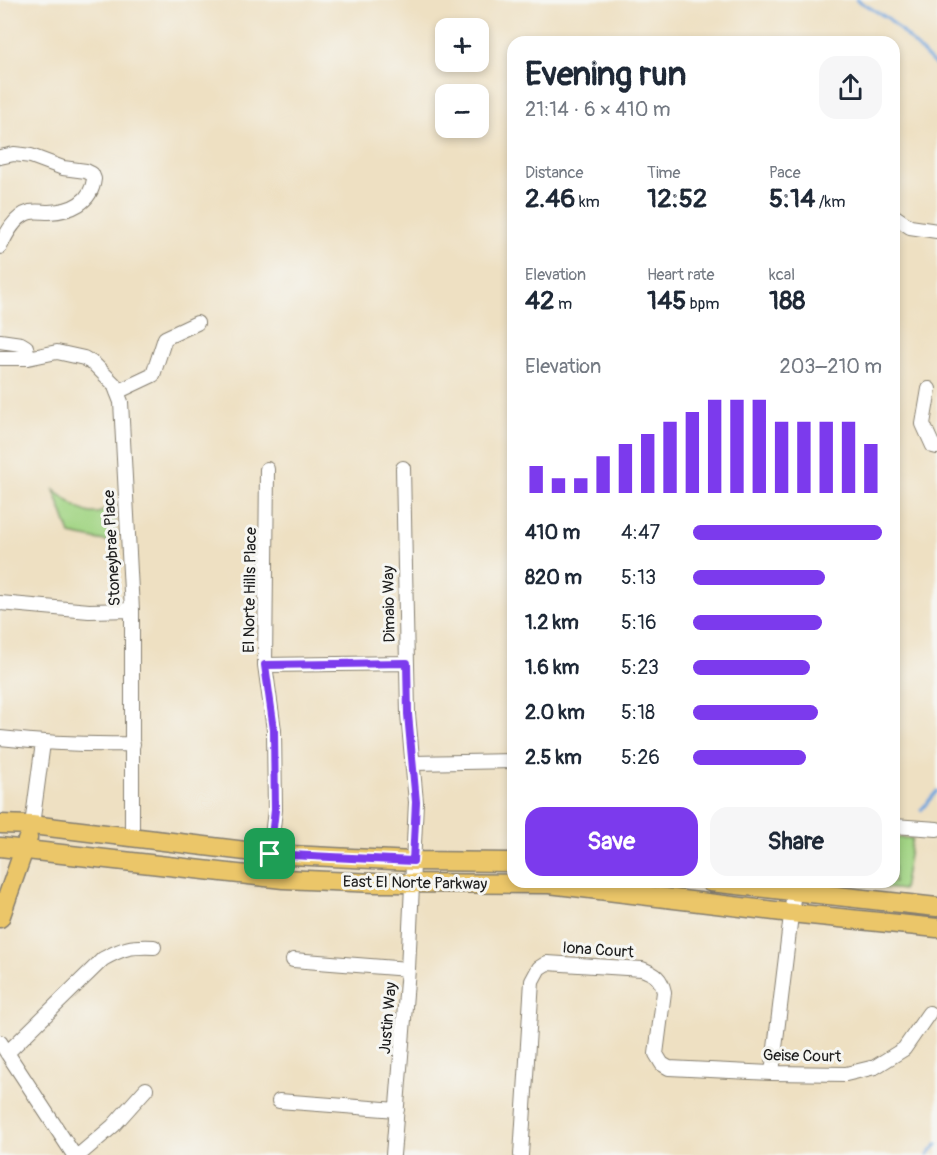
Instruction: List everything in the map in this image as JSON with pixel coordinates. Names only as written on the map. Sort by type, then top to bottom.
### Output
[{"type":"main road","name":"East El Norte Parkway","points":[[0,824],[32,825],[270,854],[413,861],[507,862]]},
{"type":"main road","points":[[0,918],[32,825]]},
{"type":"main road","name":"East El Norte Parkway","points":[[0,847],[283,879],[507,884]]},
{"type":"main road","name":"East El Norte Parkway","points":[[583,888],[937,928]]},
{"type":"main road","points":[[801,888],[937,907]]},
{"type":"street","points":[[0,157],[20,153],[63,168],[86,171],[92,174],[94,179],[89,194],[75,207],[51,212],[30,212],[19,218],[0,248]]},
{"type":"street","points":[[900,220],[910,227],[937,231]]},
{"type":"street","points":[[117,392],[153,375],[165,338],[197,323]]},
{"type":"street","points":[[0,341],[24,345],[28,358]]},
{"type":"street","name":"Stoneybrae Place","points":[[0,358],[28,358],[57,352],[84,358],[101,370],[114,384],[121,402],[132,610],[132,837]]},
{"type":"street","points":[[929,389],[923,424],[933,446],[937,447]]},
{"type":"street","name":"Dimaio Way","points":[[403,468],[408,714],[416,802],[411,883]]},
{"type":"street","name":"El Norte Hills Place","points":[[267,469],[265,665],[274,730],[275,810],[270,854]]},
{"type":"street","points":[[0,603],[89,611],[132,610]]},
{"type":"street","points":[[265,665],[407,663]]},
{"type":"street","points":[[0,738],[44,743],[133,744]]},
{"type":"street","points":[[32,825],[44,743]]},
{"type":"street","points":[[414,763],[507,761]]},
{"type":"street","points":[[900,826],[937,829]]},
{"type":"street","name":"Justin Way","points":[[393,1155],[408,969],[411,883]]},
{"type":"street","points":[[772,1073],[794,888]]},
{"type":"street","points":[[74,1155],[4,1047],[103,959],[120,949],[133,946],[154,947]]},
{"type":"street","points":[[293,960],[408,969]]},
{"type":"street","name":"Iona Court","points":[[521,1155],[532,981],[539,968],[547,963],[642,969],[654,974],[662,982],[664,992],[656,1053]]},
{"type":"street","name":"Geise Court","points":[[656,1053],[662,1064],[669,1068],[846,1074],[875,1067],[904,1049],[929,1013]]},
{"type":"street","points":[[79,1155],[113,1126],[146,1089]]},
{"type":"street","points":[[279,1101],[397,1110]]},
{"type":"green space","points":[[54,490],[74,506],[86,512],[100,512],[115,503],[115,543],[70,534]]},
{"type":"green space","points":[[900,838],[912,838],[903,890],[886,888],[900,888]]},
{"type":"waterway","points":[[857,0],[889,19],[937,67]]},
{"type":"waterway","points":[[921,810],[937,791]]},
{"type":"waterway","points":[[928,1155],[937,1144]]},
{"type":"route","points":[[407,663],[408,714],[416,802],[413,861],[270,854],[275,810],[274,730],[265,665],[407,663]]}]
